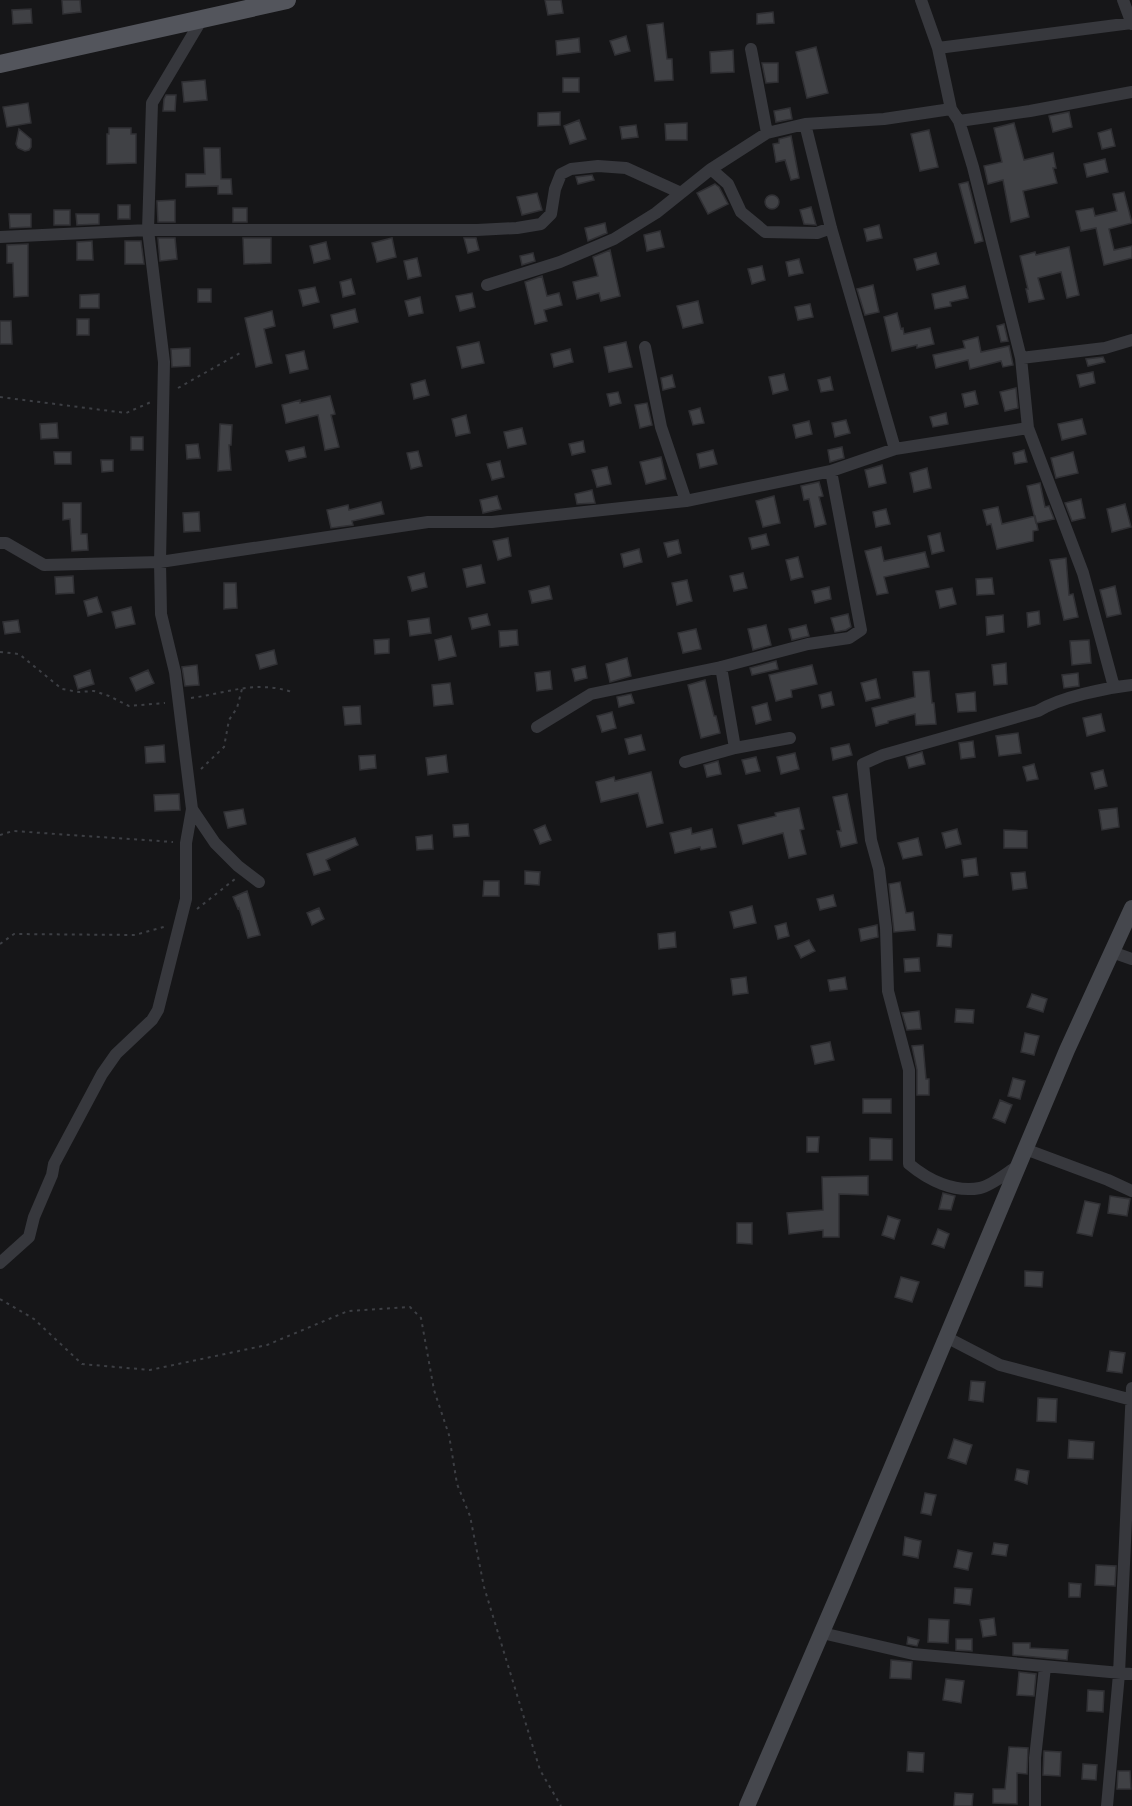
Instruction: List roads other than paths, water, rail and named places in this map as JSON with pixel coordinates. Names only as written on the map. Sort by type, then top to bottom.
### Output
[{"type":"main road","points":[[0,64],[287,0]]},
{"type":"main road","points":[[747,1806],[822,1633],[1066,1050],[1132,908]]},
{"type":"street","points":[[921,0],[938,48],[951,109],[959,121],[973,167],[1021,357],[1028,428],[1083,573],[1114,687]]},
{"type":"street","points":[[938,48],[1132,24],[1123,0]]},
{"type":"street","points":[[0,1263],[29,1237],[54,1164],[102,1074],[116,1054],[152,1020],[158,1010],[186,899],[186,843],[192,808],[175,672],[161,614],[164,362],[148,230],[152,103],[202,19]]},
{"type":"street","points":[[751,49],[767,133]]},
{"type":"street","points":[[959,121],[1030,111],[1132,92]]},
{"type":"street","points":[[487,285],[560,262],[614,238],[656,213],[711,169],[767,133],[805,123],[884,119],[951,109]]},
{"type":"street","points":[[805,123],[831,228],[895,448]]},
{"type":"street","points":[[0,237],[148,230],[517,228],[541,224],[551,214],[555,189],[561,174],[571,168],[598,166],[626,168],[681,193]]},
{"type":"street","points":[[711,169],[728,184],[741,213],[765,232],[817,232],[831,228]]},
{"type":"street","points":[[1021,357],[1105,348],[1132,340]]},
{"type":"street","points":[[645,347],[661,427],[686,501]]},
{"type":"street","points":[[0,543],[6,543],[44,565],[160,562],[428,522],[492,522],[686,501],[831,471],[895,448],[1028,428]]},
{"type":"street","points":[[537,727],[591,693],[721,668],[808,645],[849,638],[861,630],[831,471]]},
{"type":"street","points":[[721,668],[735,748]]},
{"type":"street","points":[[1018,1166],[981,1188],[956,1188],[924,1176],[909,1164],[909,1070],[888,991],[886,928],[879,870],[871,840],[863,764],[883,755],[1038,711],[1049,705],[1114,687],[1132,685]]},
{"type":"street","points":[[684,762],[735,748],[790,738]]},
{"type":"street","points":[[192,808],[215,843],[259,882]]},
{"type":"street","points":[[1112,952],[1132,959]]},
{"type":"street","points":[[1025,1149],[1132,1191]]},
{"type":"street","points":[[946,1337],[1000,1365],[1132,1396],[1119,1674],[1107,1806]]},
{"type":"street","points":[[822,1633],[913,1654],[1132,1674]]},
{"type":"street","points":[[1035,1806],[1035,1758],[1045,1667]]}]
